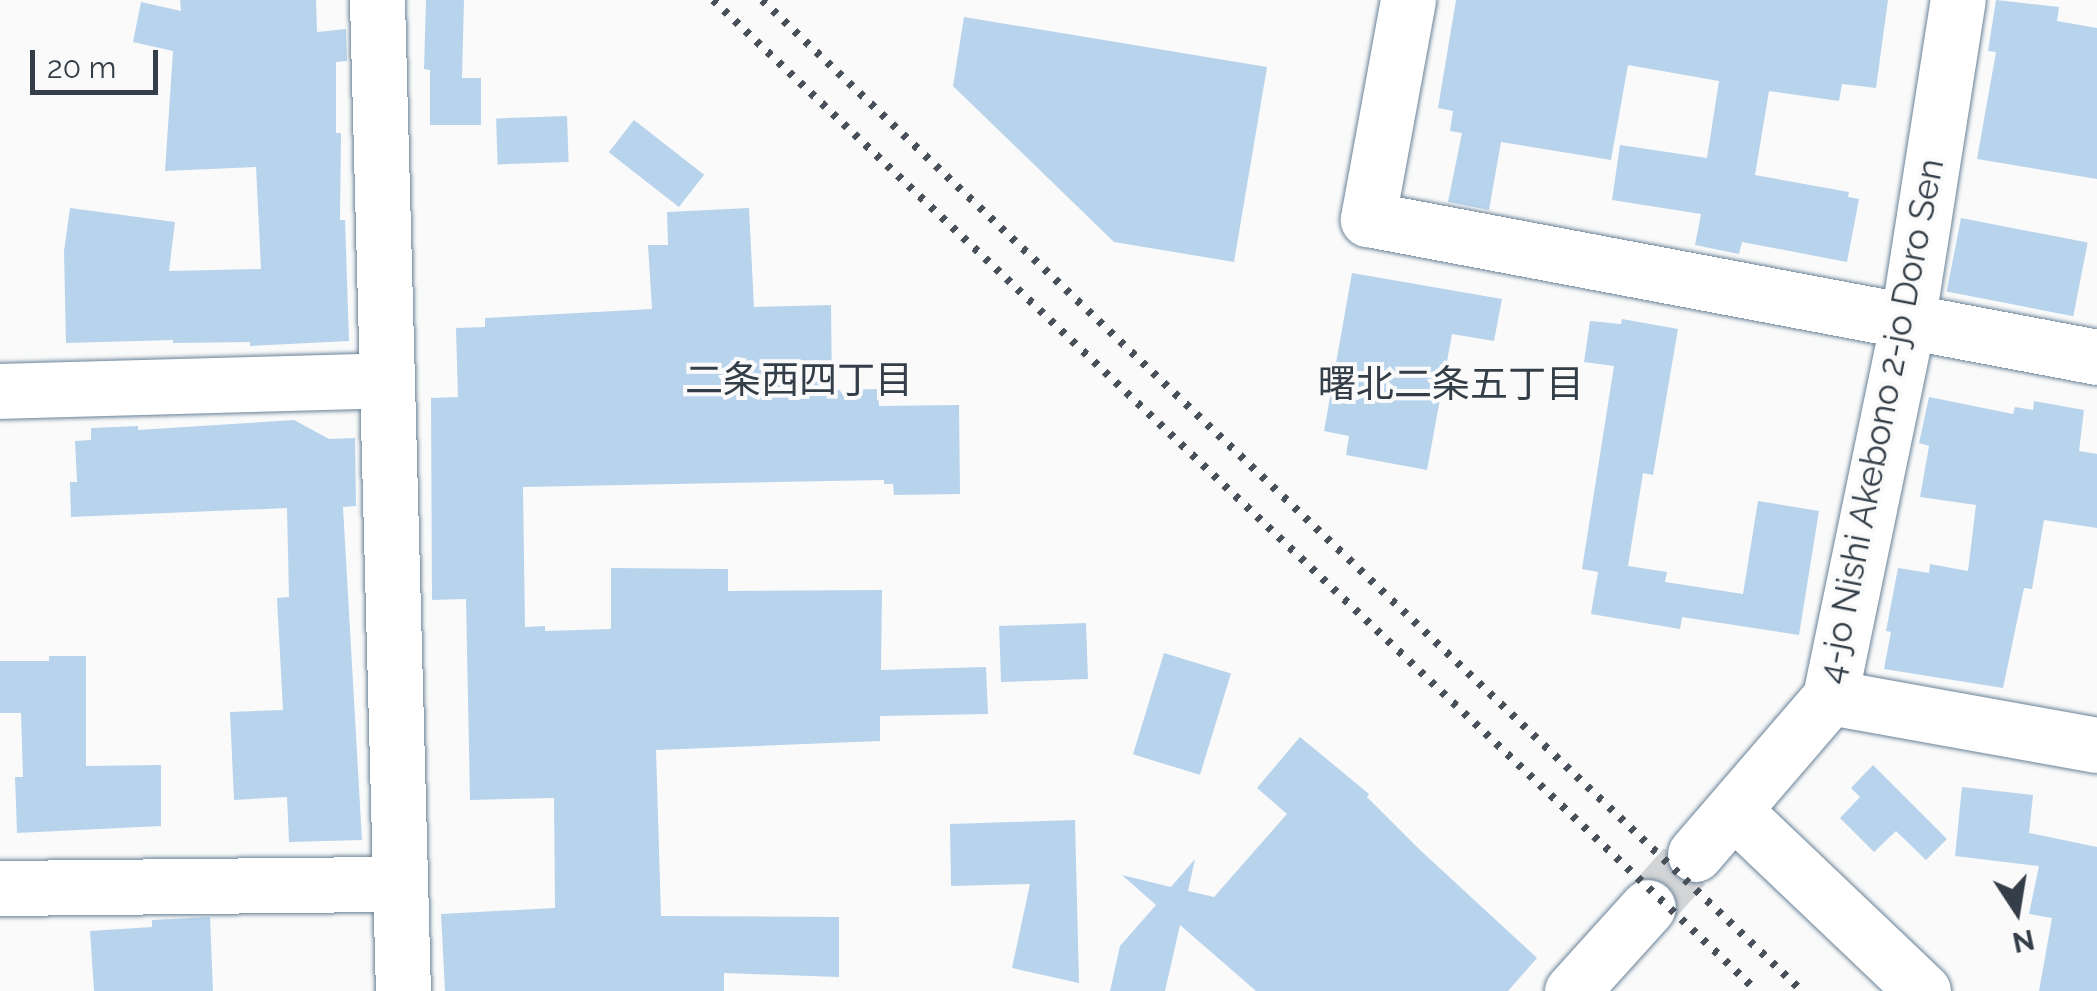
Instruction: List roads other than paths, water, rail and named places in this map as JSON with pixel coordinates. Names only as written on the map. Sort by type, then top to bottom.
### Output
[{"type":"street","points":[[377,0],[403,991]]},
{"type":"street","points":[[1408,0],[1368,219],[1906,324],[2097,356]]},
{"type":"street","name":"4-jo Nishi Akebono 2-jo Doro Sen","points":[[1695,854],[1830,697],[1906,324],[1958,0]]},
{"type":"street","points":[[0,391],[387,380]]},
{"type":"street","points":[[1830,697],[2097,745]]},
{"type":"street","points":[[1734,811],[1923,991]]},
{"type":"street","points":[[0,888],[400,884]]},
{"type":"street","points":[[1572,991],[1648,907]]},
{"type":"tunnel","points":[[1648,907],[1695,854]]},
{"type":"railway","points":[[713,0],[1757,991]]},
{"type":"railway","points":[[762,0],[1802,991]]},
{"type":"district","name":"二条西四丁目","points":[[799,380]]},
{"type":"district","name":"曙北二条五丁目","points":[[1451,384]]}]
